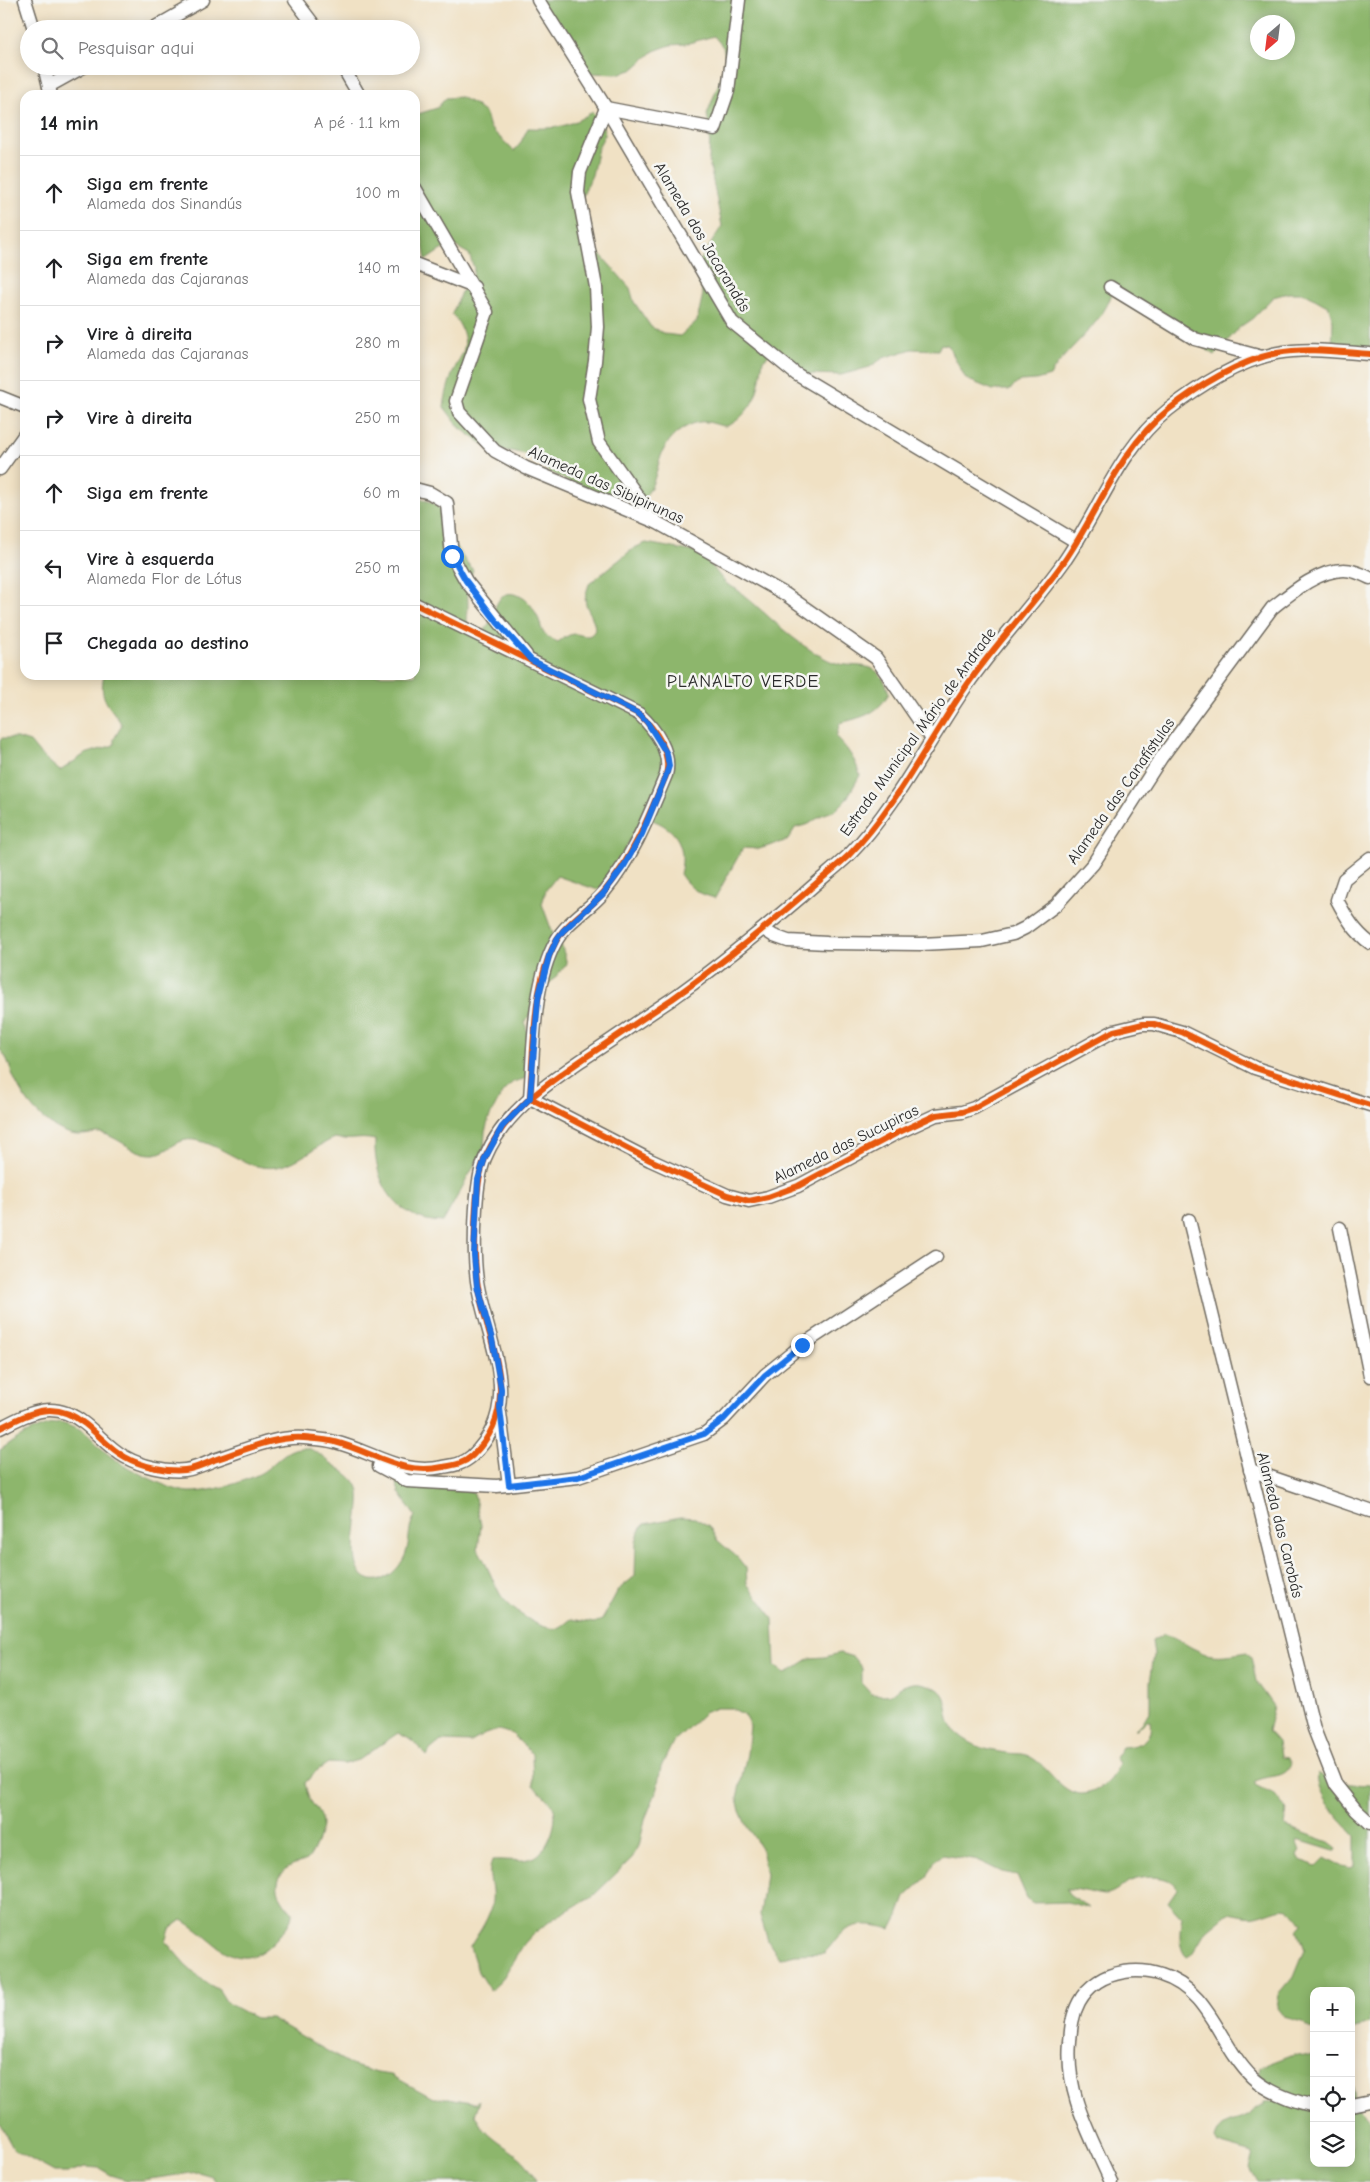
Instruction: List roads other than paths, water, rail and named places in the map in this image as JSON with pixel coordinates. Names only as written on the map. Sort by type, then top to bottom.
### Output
[{"type":"street","points":[[25,0],[31,20]]},
{"type":"street","points":[[168,20],[203,0]]},
{"type":"street","points":[[295,0],[310,20]]},
{"type":"street","name":"Alameda dos Jacarandás","points":[[538,0],[606,108],[732,322],[796,374],[1077,542]]},
{"type":"street","points":[[656,522],[599,442],[588,399],[595,361],[598,327],[596,287],[578,192],[580,172],[606,108],[715,129],[728,90],[739,0]]},
{"type":"street","points":[[46,75],[50,90]]},
{"type":"street","points":[[51,90],[72,75]]},
{"type":"street","points":[[347,75],[356,90]]},
{"type":"street","name":"Alameda das Sibipirunas","points":[[420,196],[487,312],[456,401],[459,412],[464,419],[495,451],[526,468],[656,522],[785,594],[876,658],[932,739]]},
{"type":"street","points":[[420,266],[474,287]]},
{"type":"street","points":[[1110,287],[1195,340],[1262,357]]},
{"type":"street","name":"Estrada Municipal Mário de Andrade","points":[[0,1428],[34,1412],[48,1409],[64,1410],[85,1424],[106,1444],[126,1458],[158,1468],[186,1470],[267,1442],[296,1437],[333,1441],[398,1466],[426,1471],[462,1463],[474,1454],[495,1424],[500,1408],[501,1389],[492,1339],[477,1286],[474,1255],[478,1180],[485,1158],[502,1127],[530,1098],[676,995],[763,929],[846,857],[866,836],[891,802],[969,682],[1064,562],[1120,464],[1139,438],[1167,410],[1223,373],[1262,357],[1281,352],[1314,351],[1370,354]]},
{"type":"street","points":[[0,397],[20,405]]},
{"type":"street","points":[[0,469],[20,441]]},
{"type":"street","points":[[420,490],[430,493],[447,503],[452,556],[466,581],[497,622],[531,660]]},
{"type":"street","name":"Alameda das Canafístulas","points":[[763,929],[774,936],[788,941],[930,944],[982,941],[1013,934],[1025,928],[1056,905],[1093,864],[1161,758],[1272,608],[1293,592],[1326,574],[1342,570],[1353,571],[1370,578]]},
{"type":"street","points":[[420,606],[639,714],[647,722],[667,754],[669,766],[642,834],[624,866],[603,894],[563,931],[549,956],[538,999],[530,1098]]},
{"type":"street","points":[[1370,858],[1344,879],[1337,900],[1345,915],[1360,935],[1370,943]]},
{"type":"street","name":"Alameda das Sucupiras","points":[[530,1098],[650,1160],[727,1195],[749,1201],[768,1197],[798,1186],[895,1134],[936,1115],[962,1112],[974,1108],[1114,1031],[1143,1024],[1154,1024],[1182,1032],[1255,1068],[1370,1105]]},
{"type":"street","name":"Alameda das Carobás","points":[[1189,1220],[1314,1729],[1336,1785],[1356,1810],[1370,1823]]},
{"type":"street","points":[[1340,1228],[1370,1376]]},
{"type":"street","points":[[354,1449],[379,1466],[407,1481],[497,1486],[578,1477],[704,1434],[724,1419],[765,1375],[802,1345],[936,1257]]},
{"type":"street","points":[[500,1408],[509,1485]]},
{"type":"street","points":[[1250,1470],[1370,1511]]},
{"type":"street","points":[[1111,2182],[1074,2097],[1068,2070],[1071,2026],[1076,2008],[1085,1991],[1101,1979],[1115,1973],[1135,1970],[1175,1979],[1193,1993],[1206,2009],[1230,2050],[1254,2079],[1274,2091],[1310,2104]]},
{"type":"street","points":[[1355,2104],[1370,2101]]},
{"type":"district","name":"PLANALTO VERDE","points":[[743,681]]}]
